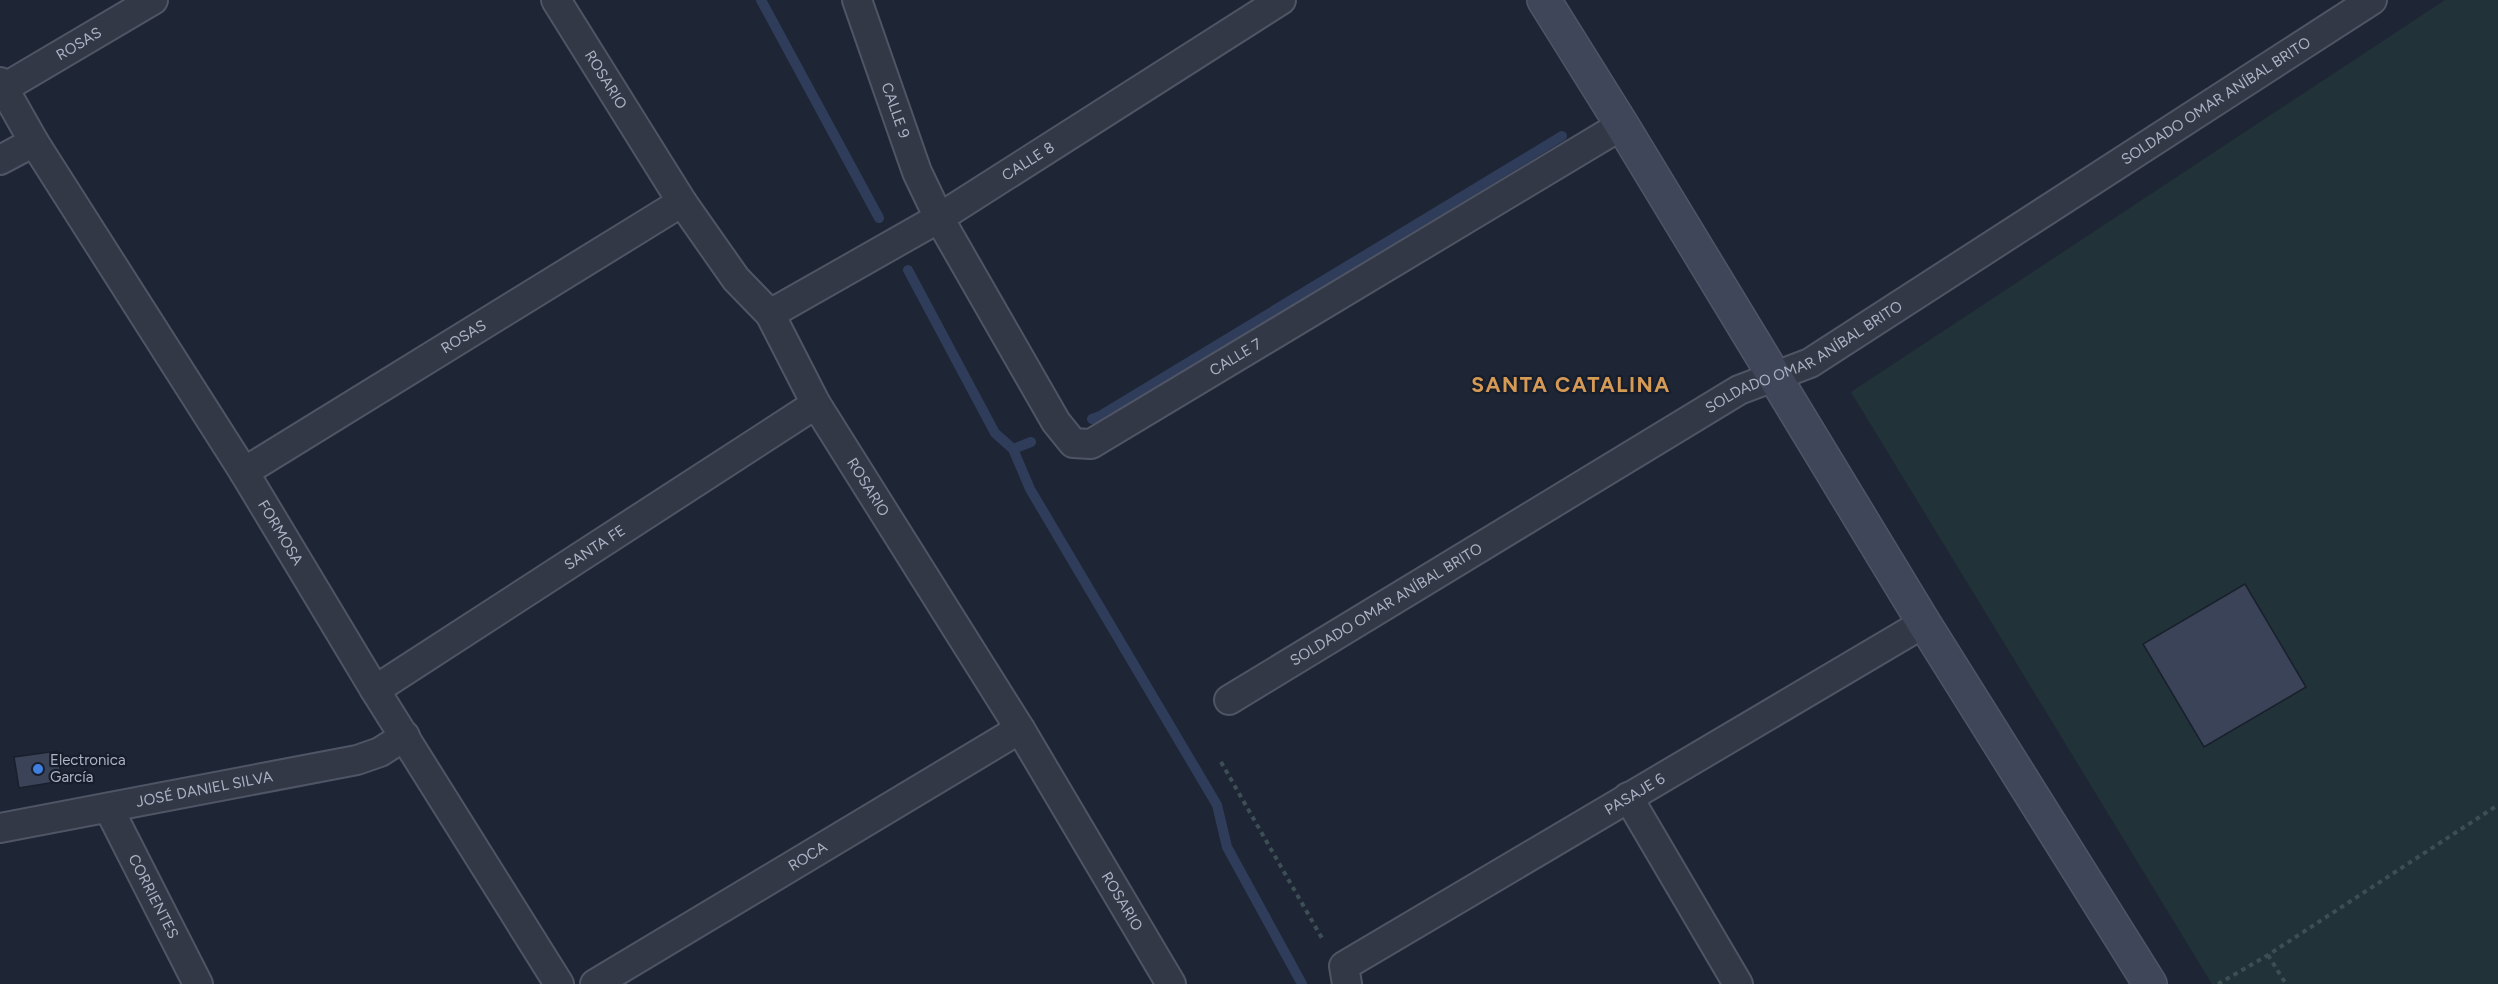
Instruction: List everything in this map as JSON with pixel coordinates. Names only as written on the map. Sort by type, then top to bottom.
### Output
[{"type":"street","name":"ROSAS","points":[[2,85],[153,0]]},
{"type":"street","name":"ROSARIO","points":[[556,0],[682,202],[735,279],[770,314],[816,404],[1020,729],[1171,984]]},
{"type":"street","name":"CALLE 9","points":[[857,0],[917,172],[939,218]]},
{"type":"street","name":"CALLE 8","points":[[770,314],[939,218],[1281,0]]},
{"type":"street","points":[[1544,0],[1924,623],[2150,984]]},
{"type":"street","name":"SOLDADO OMAR ANÍBAL BRITO","points":[[1229,700],[1740,390],[1810,363],[2338,9],[2372,0]]},
{"type":"street","name":"FORMOSA","points":[[2,85],[34,142],[244,472],[375,690],[559,984]]},
{"type":"street","name":"CALLE 7","points":[[939,218],[1056,422],[1073,443],[1091,444],[1622,125]]},
{"type":"street","points":[[0,160],[34,142]]},
{"type":"street","name":"ROSAS","points":[[244,472],[682,202]]},
{"type":"street","name":"SANTA FE","points":[[375,690],[816,404]]},
{"type":"street","name":"PASAJE 6","points":[[1346,975],[1628,797],[1924,623]]},
{"type":"street","name":"ROCA","points":[[595,984],[1020,729]]},
{"type":"street","name":"JOSÉ DANIEL SILVA","points":[[0,828],[357,760],[380,752],[405,736]]},
{"type":"street","points":[[1628,797],[1738,984]]},
{"type":"street","name":"CORRIENTES","points":[[109,809],[198,984]]},
{"type":"path","points":[[1221,762],[1346,975]]},
{"type":"path","points":[[2218,984],[2268,955],[2498,805]]},
{"type":"path","points":[[2268,955],[2286,984]]},
{"type":"shaded area","points":[[2445,0],[2498,0],[2498,984],[2212,984],[1851,392]]},
{"type":"building","points":[[2245,584],[2306,687],[2204,747],[2143,644]]},
{"type":"building","name":"Electronica García","points":[[57,751],[62,781],[19,788],[14,757]]},
{"type":"waterway","points":[[761,0],[879,218]]},
{"type":"waterway","points":[[1092,419],[1562,136]]},
{"type":"waterway","points":[[908,270],[995,433],[1013,449],[1031,442]]},
{"type":"waterway","points":[[1013,449],[1030,489],[1217,805],[1227,847],[1302,984]]},
{"type":"place","name":"Electronica García","points":[[38,769]]},
{"type":"district","name":"SANTA CATALINA","points":[[1571,385]]}]
